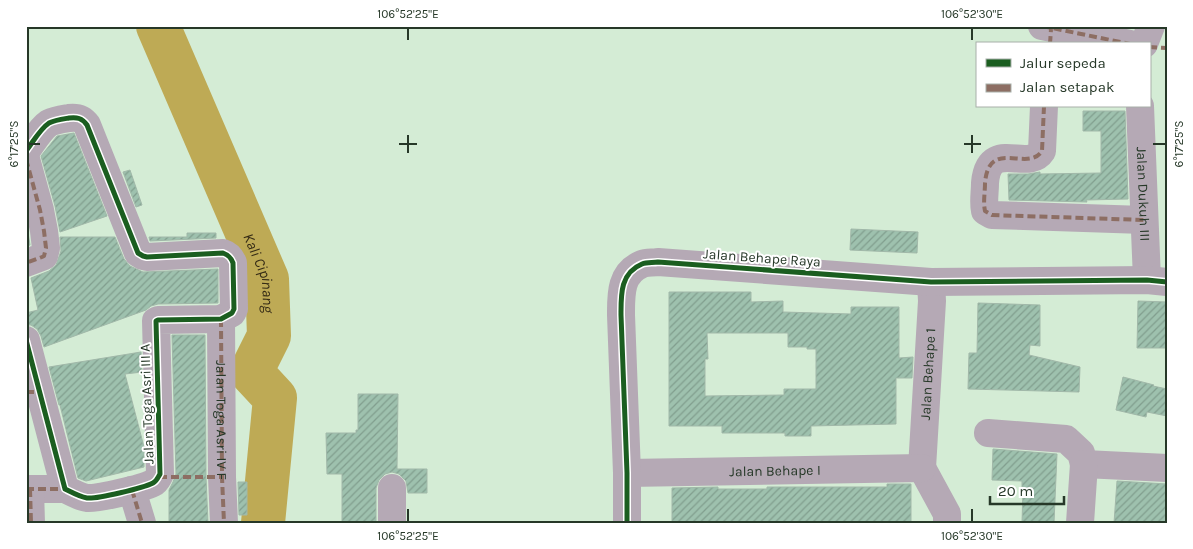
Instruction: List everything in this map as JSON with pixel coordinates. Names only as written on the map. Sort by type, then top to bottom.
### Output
[{"type":"street","points":[[1145,42],[1151,26]]},
{"type":"street","points":[[1048,33],[1115,42]]},
{"type":"street","points":[[1150,47],[1167,48]]},
{"type":"street","points":[[1044,108],[1042,151],[1039,156],[1034,158],[1002,158],[990,165],[986,173],[985,211],[992,215],[1144,220]]},
{"type":"street","name":"Jalan Dukuh III","points":[[1140,108],[1144,220],[1157,281]]},
{"type":"street","points":[[26,151],[48,124],[61,119],[78,118],[84,121],[140,255],[147,257],[224,253],[228,254],[231,258],[233,263],[234,309],[232,313],[221,319]]},
{"type":"street","points":[[26,159],[40,210],[46,248],[44,256],[26,264]]},
{"type":"street","name":"Jalan Behape Raya","points":[[627,523],[627,473],[620,315],[624,281],[632,271],[642,264],[658,262],[931,282],[1157,281]]},
{"type":"street","name":"Jalan Behape 1","points":[[922,468],[932,301],[931,282]]},
{"type":"street","name":"Jalan Toga Asri III A","points":[[64,489],[88,498],[132,490],[154,482],[160,474],[156,321],[221,319]]},
{"type":"street","name":"Jalan Toga Asri IV F","points":[[221,319],[224,523]]},
{"type":"street","points":[[26,340],[33,392],[43,402],[64,489],[28,489],[31,523]]},
{"type":"street","points":[[988,433],[1066,439],[1081,453],[1084,464],[1080,523]]},
{"type":"street","points":[[1084,464],[1167,468]]},
{"type":"street","points":[[922,468],[947,514],[948,523]]},
{"type":"street","name":"Jalan Behape I","points":[[627,473],[922,468]]},
{"type":"street","points":[[392,488],[392,523]]},
{"type":"street","points":[[132,490],[142,523]]},
{"type":"building","points":[[1083,111],[1125,111],[1128,199],[1086,200],[1087,202],[1009,200],[1008,174],[1040,172],[1040,174],[1101,173],[1101,131],[1083,131]]},
{"type":"building","points":[[74,133],[107,216],[60,232],[41,156],[57,136]]},
{"type":"building","points":[[130,170],[142,205],[136,207],[123,172]]},
{"type":"building","points":[[26,221],[30,245],[26,246]]},
{"type":"building","points":[[851,229],[918,232],[917,253],[850,250]]},
{"type":"building","points":[[187,233],[216,233],[216,238],[150,241],[149,237],[187,237]]},
{"type":"building","points":[[60,237],[115,237],[124,259],[130,266],[143,272],[218,269],[218,303],[158,304],[44,347],[37,329],[31,325],[26,325],[26,313],[38,310],[31,278],[49,271],[56,265],[61,251]]},
{"type":"building","points":[[669,292],[751,292],[751,302],[783,301],[783,312],[851,314],[851,307],[899,307],[899,358],[913,357],[912,378],[896,378],[896,424],[811,426],[811,436],[785,436],[785,433],[722,433],[722,426],[669,426]],"holes":[[[707,333],[788,333],[788,347],[816,349],[816,389],[784,389],[784,395],[705,396],[705,359],[708,359]]]},
{"type":"building","points":[[1138,301],[1167,302],[1167,348],[1137,348]]},
{"type":"building","points":[[978,303],[1040,305],[1040,346],[1030,345],[1029,355],[1080,367],[1079,392],[968,389],[969,353],[977,353]]},
{"type":"building","points":[[172,335],[205,335],[208,523],[169,523],[169,490],[176,474]]},
{"type":"building","points":[[141,352],[142,372],[125,374],[144,447],[144,467],[86,481],[78,478],[49,367]]},
{"type":"building","points":[[1123,377],[1167,389],[1167,416],[1147,412],[1146,417],[1116,410]]},
{"type":"building","points":[[358,394],[398,394],[397,469],[427,469],[427,493],[408,493],[406,481],[399,474],[392,472],[385,474],[379,480],[376,488],[376,523],[342,523],[342,474],[327,474],[326,433],[356,433],[356,430],[358,430]]},
{"type":"building","points":[[993,449],[1057,454],[1054,523],[1022,523],[1022,481],[992,480]]},
{"type":"building","points":[[1117,481],[1167,484],[1167,523],[1114,523]]},
{"type":"building","points":[[238,482],[247,482],[247,515],[239,515]]},
{"type":"building","points":[[887,484],[911,484],[911,523],[672,523],[672,488],[887,487]]},
{"type":"waterway","name":"Kali Cipinang","points":[[158,26],[267,279],[269,336],[251,372],[275,398],[263,523]]},
{"type":"marked path","points":[[1042,26],[1120,42]]},
{"type":"marked path","points":[[1050,42],[1051,29]]},
{"type":"marked path","points":[[1150,47],[1167,48]]},
{"type":"marked path","points":[[1044,108],[1042,151],[1036,157],[1028,159],[1001,158],[994,162],[988,169],[985,183],[985,211],[992,215],[1144,220]]},
{"type":"marked path","points":[[26,159],[40,210],[46,248],[44,256],[26,263]]},
{"type":"marked path","points":[[221,319],[224,523]]},
{"type":"marked path","points":[[26,392],[39,392]]},
{"type":"marked path","points":[[159,477],[222,477]]},
{"type":"marked path","points":[[26,489],[65,489]]},
{"type":"marked path","points":[[30,489],[31,523]]},
{"type":"marked path","points":[[132,490],[142,523]]},
{"type":"cycle path","points":[[26,151],[49,123],[72,118],[79,118],[83,121],[87,125],[138,253],[147,257],[223,253],[227,255],[233,263],[234,309],[232,313],[221,319],[156,321],[160,474],[156,481],[148,485],[101,497],[87,498],[65,489],[26,340]]},
{"type":"cycle path","points":[[627,523],[621,300],[623,285],[629,273],[642,264],[658,262],[931,282],[1147,280],[1167,282]]}]
